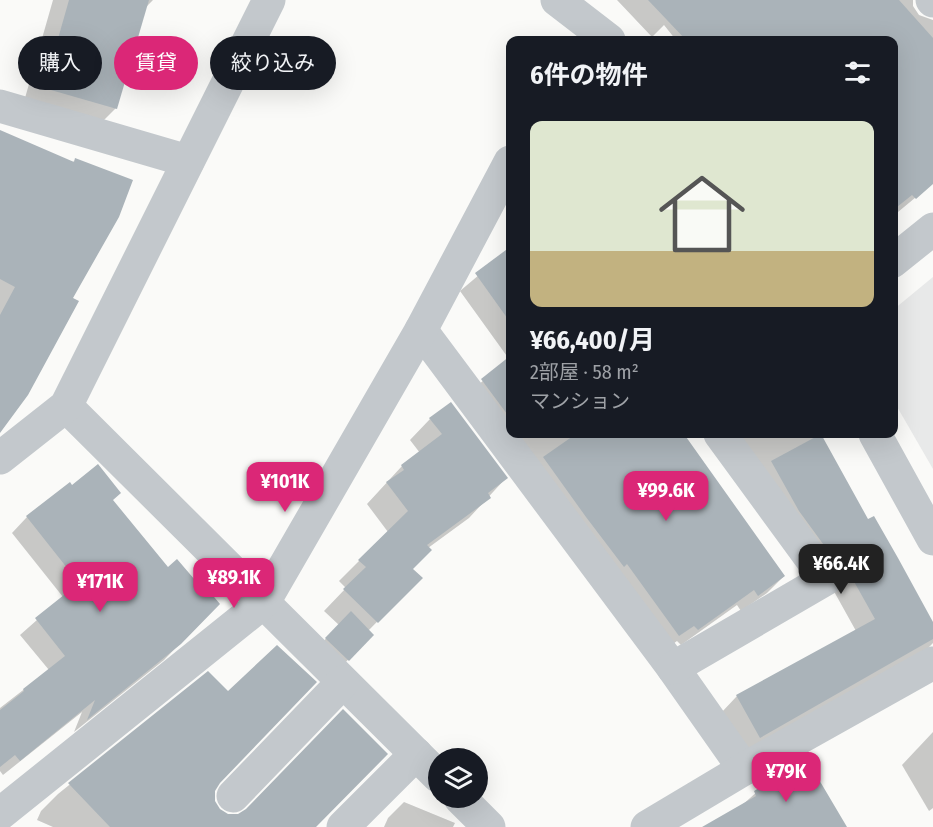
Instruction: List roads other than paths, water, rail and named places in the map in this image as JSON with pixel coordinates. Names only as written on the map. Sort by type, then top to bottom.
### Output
[{"type":"street","points":[[0,458],[66,406],[269,0]]},
{"type":"street","points":[[557,0],[593,35]]},
{"type":"street","points":[[0,106],[188,161]]},
{"type":"street","points":[[0,814],[264,602],[421,330],[500,203],[506,178]]},
{"type":"street","points":[[898,257],[933,229]]},
{"type":"street","points":[[421,330],[673,668],[744,769]]},
{"type":"street","points":[[66,406],[427,765],[343,827]]},
{"type":"street","points":[[673,668],[826,579],[723,438]]},
{"type":"street","points":[[877,438],[933,539]]},
{"type":"street","points":[[647,827],[744,769],[933,663]]},
{"type":"street","points":[[232,795],[343,682]]},
{"type":"street","points":[[470,808],[489,827]]}]
